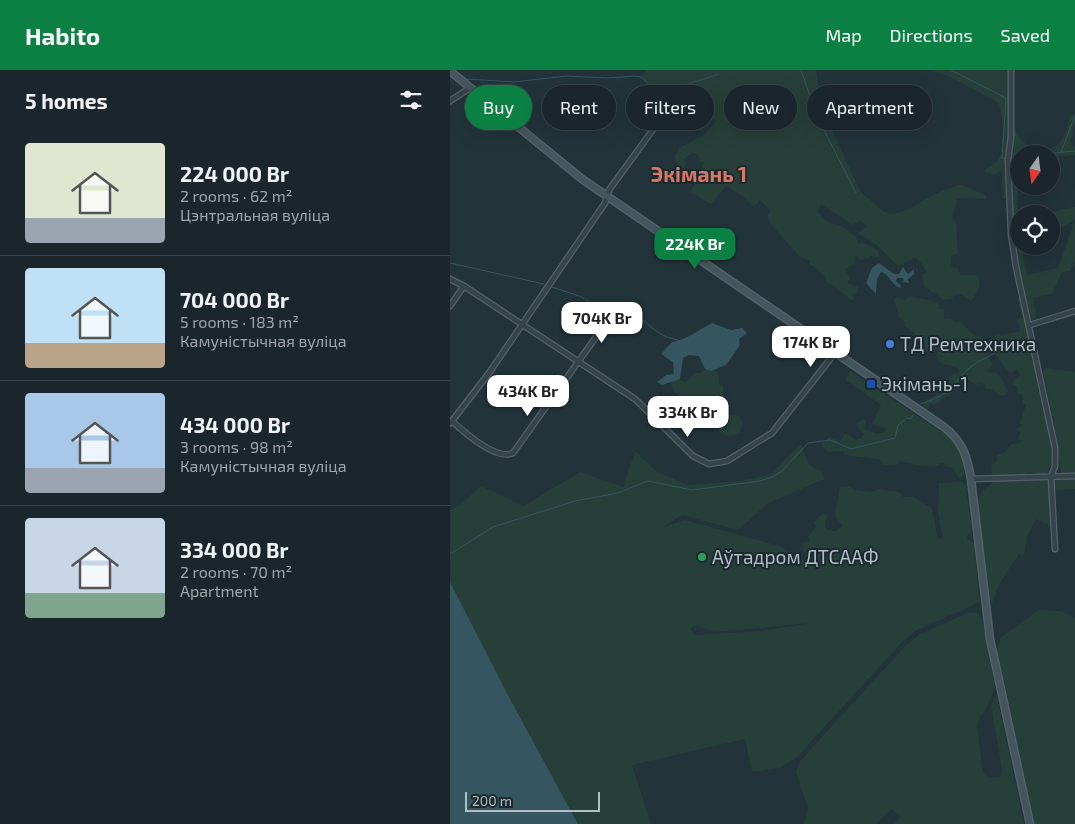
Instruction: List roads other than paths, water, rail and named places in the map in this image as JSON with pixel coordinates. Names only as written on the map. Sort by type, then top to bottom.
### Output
[{"type":"main road","points":[[450,71],[466,85]]},
{"type":"main road","points":[[521,130],[564,165],[608,197],[944,427],[961,444],[967,456],[971,479],[990,639],[1030,824]]},
{"type":"street","points":[[1011,70],[1012,129],[1008,160],[1011,234],[1055,448],[1055,466],[1051,477],[1055,549]]},
{"type":"street","points":[[450,100],[465,91]]},
{"type":"street","points":[[611,316],[513,453],[504,455],[469,436],[451,422],[605,204],[609,190],[653,130]]},
{"type":"street","points":[[450,279],[464,286],[514,321],[522,324],[635,399],[693,456],[703,462],[713,464],[727,461],[772,433],[835,353]]},
{"type":"street","points":[[450,306],[464,286]]},
{"type":"street","points":[[1030,324],[1075,311]]},
{"type":"street","points":[[971,479],[1075,476]]},
{"type":"water","points":[[879,263],[894,274],[899,274],[903,267],[908,274],[914,269],[914,274],[908,279],[909,283],[902,282],[903,278],[897,278],[896,281],[901,285],[900,288],[894,285],[887,275],[881,272],[877,279],[876,294],[866,283],[872,268]]},
{"type":"water","points":[[712,323],[731,330],[742,328],[747,333],[739,339],[740,345],[726,365],[711,371],[705,369],[699,356],[689,355],[683,358],[680,379],[662,385],[657,382],[666,375],[674,374],[673,362],[661,354],[672,342],[687,337]]},
{"type":"water","points":[[450,582],[509,697],[578,824],[450,824]]},
{"type":"waterway","points":[[801,70],[817,116],[856,193]]},
{"type":"waterway","points":[[951,70],[1006,98],[1002,158],[1005,159]]},
{"type":"waterway","points":[[685,85],[719,74]]},
{"type":"waterway","points":[[467,79],[514,82],[567,76],[607,78],[635,76],[641,77],[650,85]]},
{"type":"waterway","points":[[1061,152],[1075,116]]},
{"type":"waterway","points":[[1060,152],[1075,151]]},
{"type":"waterway","points":[[450,263],[544,284]]},
{"type":"waterway","points":[[552,287],[582,297],[600,309],[626,310],[663,335],[681,341]]},
{"type":"waterway","points":[[920,404],[943,395],[970,367],[995,353]]},
{"type":"waterway","points":[[450,554],[493,527],[575,501],[618,493],[648,481],[692,490],[760,481],[773,477],[782,471],[808,443],[830,440],[851,449],[895,438],[898,425],[907,418],[911,419],[913,415]]},
{"type":"place","name":"ТД Ремтехника","points":[[890,344]]},
{"type":"place","name":"Экімань-1","points":[[871,384]]},
{"type":"place","name":"Аўтадром ДТСААФ","points":[[702,557]]},
{"type":"district","name":"Экімань 1","points":[[699,175]]}]
